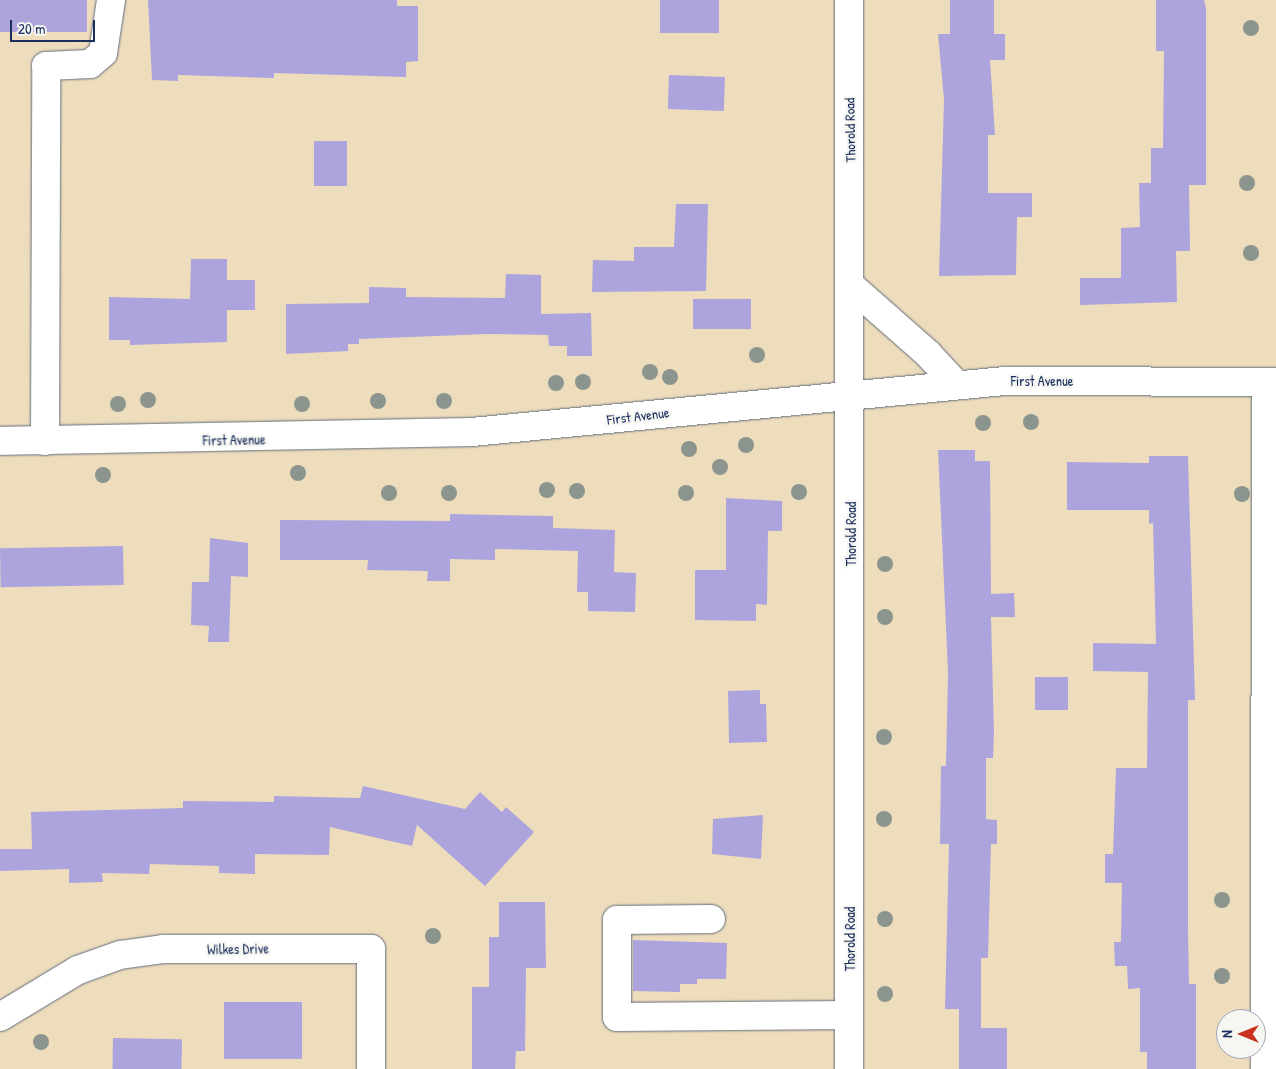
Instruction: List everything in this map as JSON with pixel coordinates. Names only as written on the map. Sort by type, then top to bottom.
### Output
[{"type":"street","points":[[45,441],[46,66],[90,64],[103,52],[111,0]]},
{"type":"street","name":"Thorold Road","points":[[849,0],[851,286],[850,1069]]},
{"type":"street","points":[[851,286],[928,354],[956,384]]},
{"type":"street","points":[[1265,1069],[1271,382]]},
{"type":"street","name":"First Avenue","points":[[0,441],[472,432],[851,396],[956,384],[1271,382]]},
{"type":"street","points":[[711,919],[617,920],[617,1017],[850,1015]]},
{"type":"street","name":"Wilkes Drive","points":[[0,1017],[78,970],[120,955],[163,949],[371,948],[371,1069]]},
{"type":"building","points":[[0,0],[87,0],[87,32],[0,32]]},
{"type":"building","points":[[148,0],[397,0],[397,6],[418,6],[418,61],[406,62],[406,77],[274,73],[274,78],[178,75],[178,81],[152,80]]},
{"type":"building","points":[[660,0],[719,0],[719,33],[660,33]]},
{"type":"building","points":[[950,0],[994,0],[994,34],[1005,34],[1005,60],[990,60],[995,135],[988,135],[988,193],[1032,193],[1032,217],[1017,217],[1016,275],[939,276],[944,99],[938,34],[950,34]]},
{"type":"building","points":[[1156,0],[1204,0],[1206,8],[1206,185],[1189,185],[1190,251],[1176,251],[1177,302],[1080,305],[1080,278],[1121,278],[1121,228],[1140,227],[1139,183],[1151,183],[1151,148],[1163,148],[1164,51],[1156,51]]},
{"type":"building","points":[[669,75],[725,77],[724,111],[668,109]]},
{"type":"building","points":[[314,141],[347,141],[347,186],[314,186]]},
{"type":"building","points":[[676,204],[708,204],[706,291],[592,292],[593,260],[634,261],[634,247],[674,247]]},
{"type":"building","points":[[191,259],[227,259],[227,280],[255,280],[255,310],[227,310],[227,342],[130,345],[130,340],[109,340],[109,297],[190,299]]},
{"type":"building","points":[[506,274],[541,275],[541,314],[591,313],[592,356],[567,356],[567,346],[549,346],[548,335],[488,334],[359,339],[359,344],[348,344],[348,351],[286,354],[286,304],[369,303],[369,287],[406,288],[406,297],[505,298]]},
{"type":"building","points":[[693,299],[751,299],[751,329],[693,329]]},
{"type":"building","points":[[938,450],[975,450],[975,461],[990,461],[991,594],[1014,593],[1015,617],[991,617],[994,732],[993,758],[986,758],[986,819],[997,820],[997,844],[991,844],[988,958],[981,958],[981,1028],[1007,1028],[1007,1069],[959,1069],[959,1009],[945,1009],[949,844],[940,844],[941,766],[946,766],[948,672]]},
{"type":"building","points":[[1149,456],[1188,456],[1195,700],[1188,700],[1188,931],[1189,984],[1196,984],[1196,1069],[1147,1069],[1147,1052],[1140,1052],[1140,988],[1128,989],[1127,966],[1115,966],[1114,942],[1121,942],[1122,883],[1105,883],[1105,854],[1113,854],[1116,768],[1147,768],[1148,672],[1093,671],[1093,643],[1156,644],[1153,523],[1149,524],[1149,510],[1067,510],[1067,462],[1149,463]]},
{"type":"building","points":[[726,498],[782,501],[782,531],[768,531],[767,605],[756,604],[756,621],[695,620],[695,570],[726,570]]},
{"type":"building","points":[[450,514],[553,516],[553,528],[615,530],[614,572],[636,573],[635,612],[588,611],[588,592],[577,592],[578,551],[495,549],[495,560],[450,559],[450,581],[427,581],[428,571],[367,570],[368,560],[280,560],[280,520],[450,521]]},
{"type":"building","points":[[210,538],[248,543],[248,577],[231,576],[229,642],[208,642],[209,626],[191,625],[192,582],[209,582]]},
{"type":"building","points":[[123,546],[124,585],[1,587],[0,548]]},
{"type":"building","points":[[1035,677],[1068,677],[1068,710],[1035,710]]},
{"type":"building","points":[[760,690],[760,704],[766,704],[767,742],[729,743],[728,691]]},
{"type":"building","points":[[363,786],[465,809],[480,792],[502,812],[506,807],[534,832],[485,886],[417,825],[412,846],[330,827],[329,855],[255,854],[255,874],[219,873],[219,866],[150,864],[149,874],[102,873],[103,882],[69,883],[69,869],[0,871],[0,849],[32,849],[31,812],[183,808],[183,801],[274,802],[274,796],[360,798]]},
{"type":"building","points":[[763,815],[761,859],[712,854],[713,819]]},
{"type":"building","points":[[499,902],[545,902],[546,968],[526,968],[525,1051],[516,1051],[515,1069],[472,1069],[472,987],[489,987],[489,937],[499,937]]},
{"type":"building","points":[[633,940],[727,943],[726,979],[697,979],[697,984],[680,984],[680,992],[633,991]]},
{"type":"building","points":[[224,1002],[302,1002],[302,1059],[224,1059]]},
{"type":"building","points":[[113,1038],[182,1039],[181,1069],[112,1069]]}]
